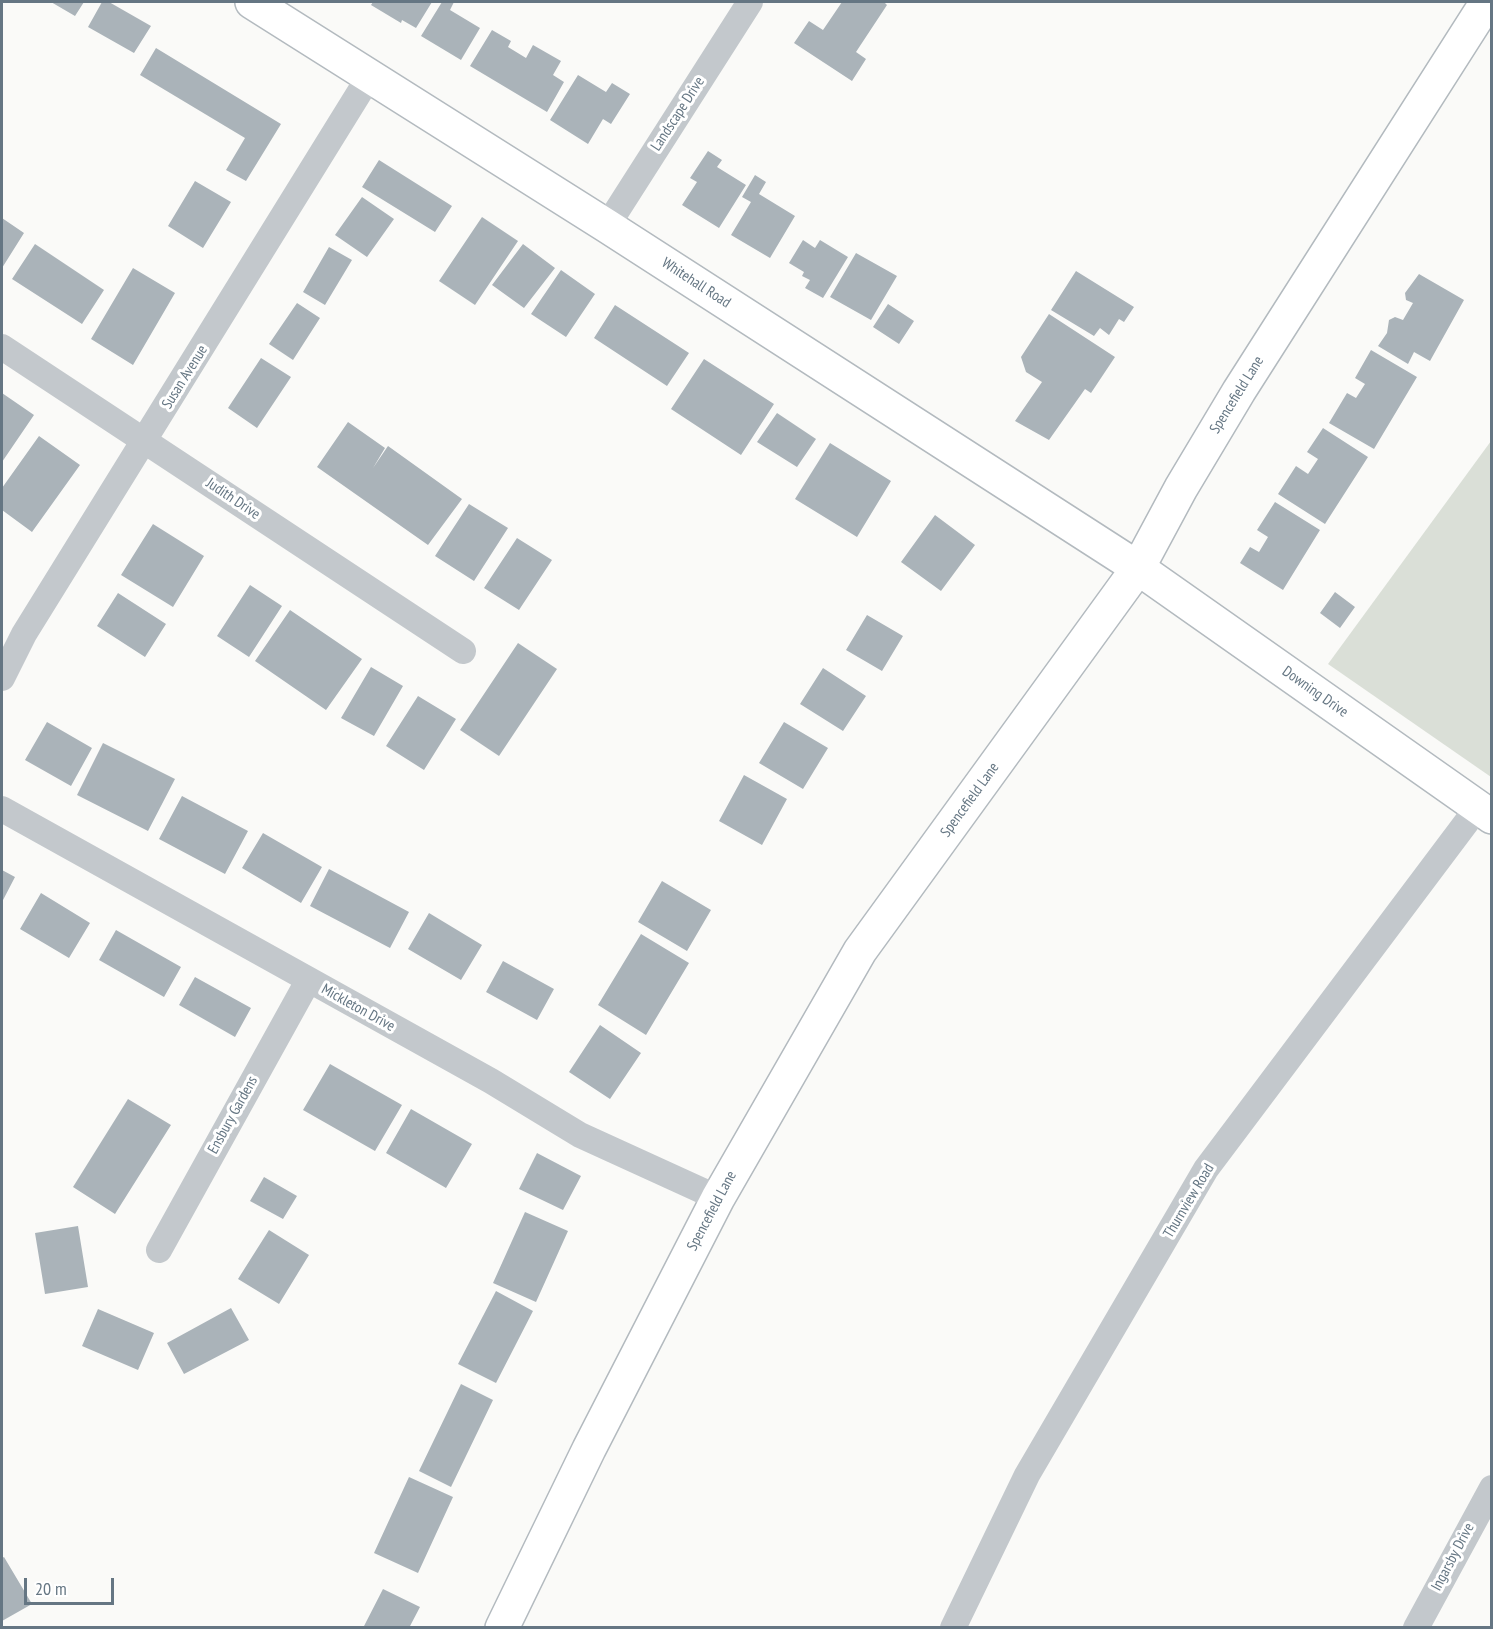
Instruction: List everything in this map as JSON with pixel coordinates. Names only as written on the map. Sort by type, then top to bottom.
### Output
[{"type":"main road","name":"Whitehall Road","points":[[252,2],[607,226],[1138,568]]},
{"type":"main road","name":"Spencefield Lane","points":[[502,1628],[589,1449],[718,1198],[860,951],[1138,568],[1181,488],[1239,391],[1487,2]]},
{"type":"main road","name":"Downing Drive","points":[[1138,568],[1485,812]]},
{"type":"street","name":"Landscape Drive","points":[[607,226],[750,2]]},
{"type":"street","name":"Susan Avenue","points":[[2,678],[24,634],[146,441],[369,76]]},
{"type":"street","name":"Judith Drive","points":[[2,347],[463,651]]},
{"type":"street","name":"Mickleton Drive","points":[[2,809],[491,1081],[580,1135],[718,1198]]},
{"type":"street","name":"Thurnview Road","points":[[952,1628],[1027,1475],[1206,1170],[1485,812]]},
{"type":"street","name":"Ensbury Gardens","points":[[159,1250],[308,981]]},
{"type":"street","name":"Ingarsby Drive","points":[[1416,1628],[1491,1488]]},
{"type":"shaded area","points":[[1491,441],[1491,777],[1328,664]]},
{"type":"building","points":[[51,2],[84,2],[75,16]]},
{"type":"building","points":[[102,2],[109,2],[151,26],[134,53],[88,27]]},
{"type":"building","points":[[373,2],[432,2],[416,28],[402,20],[401,23],[371,5]]},
{"type":"building","points":[[442,2],[454,2],[450,10],[480,28],[461,60],[421,36]]},
{"type":"building","points":[[842,2],[884,2],[887,5],[856,52],[866,59],[852,81],[794,43],[809,21],[823,30]]},
{"type":"building","points":[[492,30],[511,41],[508,47],[526,58],[533,45],[561,61],[553,75],[564,82],[547,112],[470,66]]},
{"type":"building","points":[[156,48],[281,124],[246,181],[226,170],[245,138],[140,75]]},
{"type":"building","points":[[578,75],[606,92],[612,83],[630,94],[611,124],[603,119],[588,144],[550,120]]},
{"type":"building","points":[[708,151],[722,160],[717,167],[746,185],[719,228],[682,205],[697,182],[690,178]]},
{"type":"building","points":[[379,160],[452,206],[435,232],[362,187]]},
{"type":"building","points":[[755,175],[766,182],[759,194],[795,216],[770,258],[731,235],[751,202],[742,197]]},
{"type":"building","points":[[195,181],[231,202],[203,248],[168,226]]},
{"type":"building","points":[[362,197],[394,219],[367,257],[335,235]]},
{"type":"building","points":[[482,217],[518,241],[475,305],[439,281]]},
{"type":"building","points":[[2,218],[24,233],[2,268]]},
{"type":"building","points":[[803,240],[815,248],[820,240],[848,257],[823,298],[805,288],[810,280],[802,276],[804,272],[789,263]]},
{"type":"building","points":[[35,244],[104,290],[82,324],[12,279]]},
{"type":"building","points":[[523,244],[555,268],[524,308],[492,285]]},
{"type":"building","points":[[329,247],[352,260],[325,305],[303,292]]},
{"type":"building","points":[[856,253],[897,276],[871,320],[830,297]]},
{"type":"building","points":[[133,268],[175,293],[133,365],[91,339]]},
{"type":"building","points":[[561,270],[595,294],[566,337],[531,314]]},
{"type":"building","points":[[1076,271],[1134,307],[1124,322],[1119,319],[1109,335],[1100,328],[1094,336],[1051,310]]},
{"type":"building","points":[[1419,274],[1464,300],[1430,361],[1414,352],[1408,364],[1378,346],[1387,333],[1389,320],[1395,317],[1403,320],[1413,303],[1406,300],[1405,293]]},
{"type":"building","points":[[297,303],[320,318],[293,360],[269,344]]},
{"type":"building","points":[[888,304],[914,321],[899,344],[873,327]]},
{"type":"building","points":[[615,305],[689,353],[667,386],[594,338]]},
{"type":"building","points":[[1049,314],[1115,357],[1091,393],[1085,389],[1049,440],[1015,421],[1042,382],[1026,372],[1021,357]]},
{"type":"building","points":[[1371,350],[1417,377],[1374,449],[1329,423],[1347,393],[1356,398],[1365,384],[1355,378]]},
{"type":"building","points":[[261,358],[291,377],[257,428],[228,408]]},
{"type":"building","points":[[704,359],[774,404],[741,455],[671,409]]},
{"type":"building","points":[[2,393],[34,415],[2,462]]},
{"type":"building","points":[[777,413],[816,439],[797,467],[757,442]]},
{"type":"building","points":[[348,422],[385,448],[373,468],[388,446],[462,499],[428,545],[317,467]]},
{"type":"building","points":[[1323,428],[1368,457],[1325,524],[1278,494],[1296,466],[1308,474],[1318,459],[1307,452]]},
{"type":"building","points":[[39,436],[80,465],[32,532],[2,510],[2,488]]},
{"type":"building","points":[[830,443],[891,481],[857,537],[795,499]]},
{"type":"building","points":[[1275,502],[1320,530],[1283,590],[1240,563],[1250,547],[1259,552],[1268,537],[1257,530]]},
{"type":"building","points":[[469,504],[508,528],[474,581],[435,556]]},
{"type":"building","points":[[935,515],[975,545],[941,591],[901,562]]},
{"type":"building","points":[[153,524],[204,556],[173,607],[121,575]]},
{"type":"building","points":[[517,538],[552,560],[519,610],[484,588]]},
{"type":"building","points":[[250,585],[282,606],[249,657],[217,636]]},
{"type":"building","points":[[1335,592],[1355,607],[1340,628],[1320,613]]},
{"type":"building","points":[[118,593],[166,624],[145,657],[97,626]]},
{"type":"building","points":[[290,610],[362,659],[326,710],[255,661]]},
{"type":"building","points":[[867,615],[903,636],[882,671],[846,650]]},
{"type":"building","points":[[518,643],[557,669],[499,756],[460,730]]},
{"type":"building","points":[[371,667],[403,686],[374,736],[341,718]]},
{"type":"building","points":[[823,668],[866,696],[843,731],[800,704]]},
{"type":"building","points":[[418,696],[456,719],[424,770],[386,746]]},
{"type":"building","points":[[47,722],[92,748],[71,786],[25,760]]},
{"type":"building","points":[[784,722],[828,748],[803,789],[759,763]]},
{"type":"building","points":[[103,743],[175,779],[148,831],[77,795]]},
{"type":"building","points":[[744,775],[787,799],[762,845],[719,821]]},
{"type":"building","points":[[182,796],[248,831],[225,874],[159,839]]},
{"type":"building","points":[[263,833],[322,867],[301,903],[242,868]]},
{"type":"building","points":[[329,869],[409,912],[390,948],[310,906]]},
{"type":"building","points":[[2,870],[15,877],[2,902]]},
{"type":"building","points":[[662,881],[711,910],[687,951],[638,922]]},
{"type":"building","points":[[41,893],[90,923],[69,958],[20,929]]},
{"type":"building","points":[[429,913],[482,945],[461,980],[408,949]]},
{"type":"building","points":[[116,930],[181,967],[164,997],[99,960]]},
{"type":"building","points":[[641,934],[689,963],[646,1035],[598,1005]]},
{"type":"building","points":[[503,961],[554,989],[537,1020],[486,992]]},
{"type":"building","points":[[195,977],[251,1008],[235,1037],[179,1005]]},
{"type":"building","points":[[600,1025],[641,1053],[610,1099],[569,1072]]},
{"type":"building","points":[[330,1064],[402,1105],[375,1151],[303,1110]]},
{"type":"building","points":[[128,1099],[171,1125],[115,1214],[73,1187]]},
{"type":"building","points":[[411,1109],[472,1144],[446,1188],[386,1153]]},
{"type":"building","points":[[537,1153],[581,1176],[563,1210],[519,1189]]},
{"type":"building","points":[[264,1177],[297,1196],[283,1219],[250,1201]]},
{"type":"building","points":[[525,1212],[568,1231],[536,1302],[493,1283]]},
{"type":"building","points":[[78,1226],[88,1287],[45,1294],[35,1233]]},
{"type":"building","points":[[269,1230],[309,1255],[279,1304],[238,1279]]},
{"type":"building","points":[[496,1291],[533,1311],[496,1383],[458,1364]]},
{"type":"building","points":[[231,1308],[249,1340],[184,1374],[167,1343]]},
{"type":"building","points":[[98,1309],[154,1333],[138,1370],[82,1346]]},
{"type":"building","points":[[461,1384],[493,1400],[451,1487],[419,1471]]},
{"type":"building","points":[[409,1477],[453,1497],[418,1573],[374,1553]]},
{"type":"building","points":[[4,1557],[32,1604],[2,1621],[2,1558]]},
{"type":"building","points":[[383,1589],[420,1607],[409,1628],[363,1628]]}]
